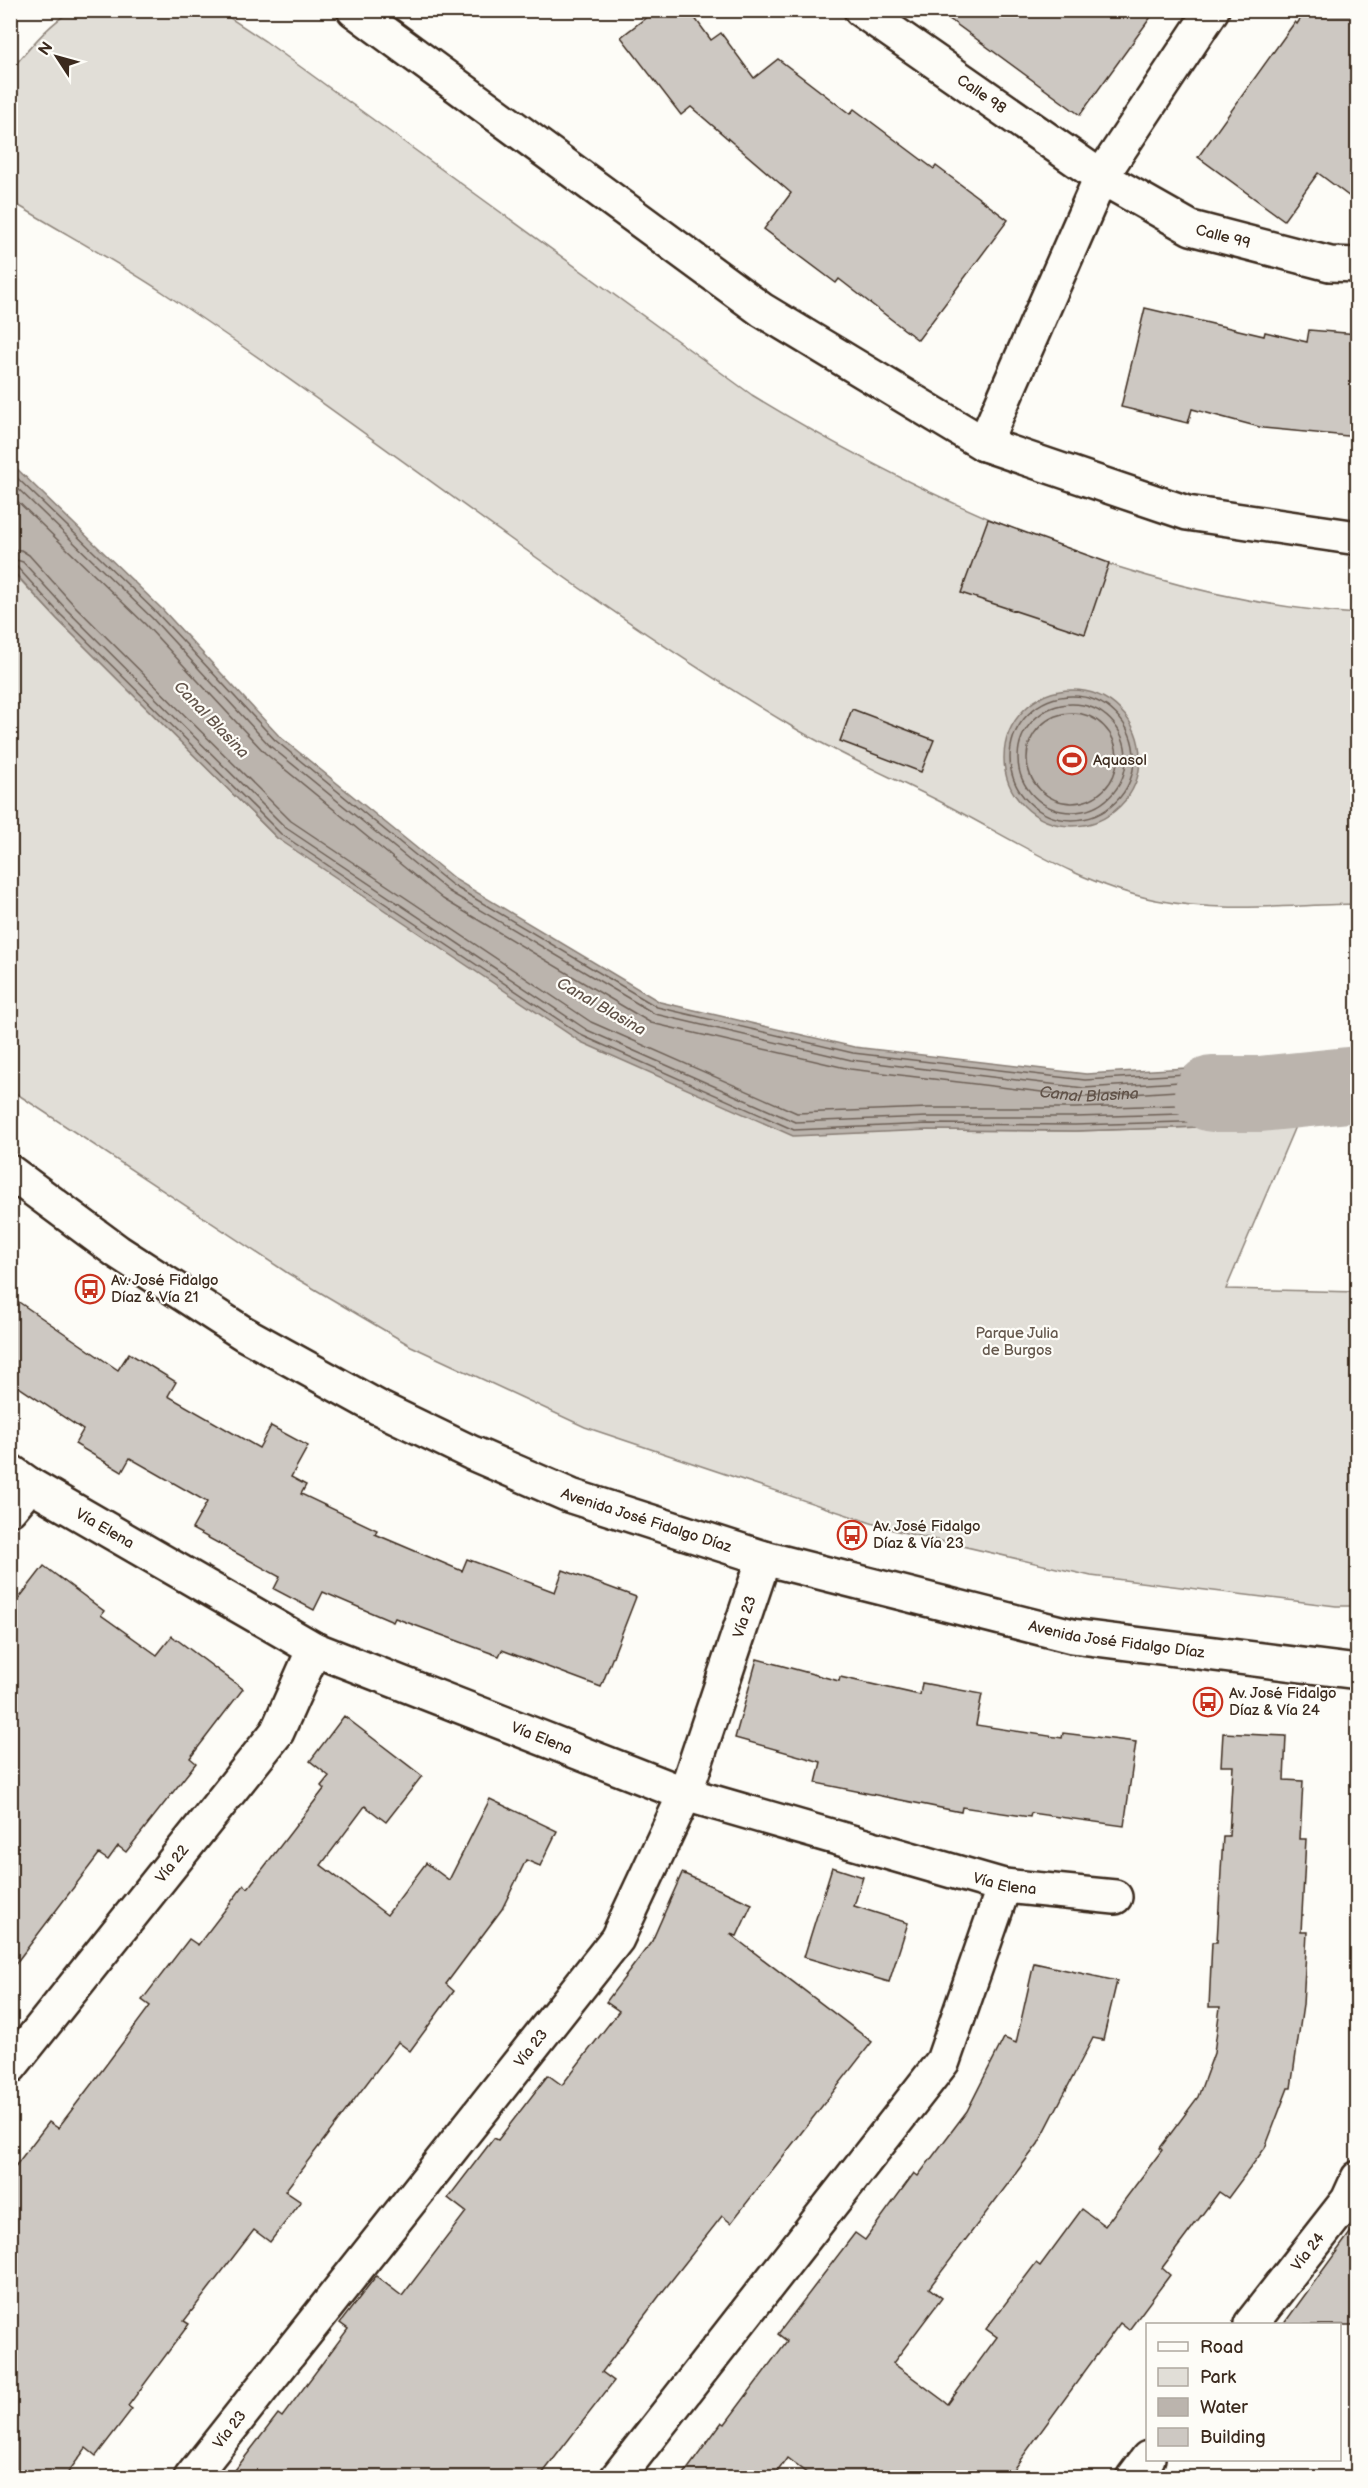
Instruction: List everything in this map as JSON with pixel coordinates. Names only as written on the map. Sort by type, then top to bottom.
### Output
[{"type":"street","points":[[354,10],[762,310],[984,444],[1187,513],[1358,538]]},
{"type":"street","name":"Calle 98","points":[[861,10],[1101,177]]},
{"type":"street","points":[[984,444],[1101,177],[1212,10]]},
{"type":"street","name":"Calle 99","points":[[1101,177],[1191,228],[1330,264],[1358,265]]},
{"type":"street","name":"Avenida José Fidalgo Díaz","points":[[10,1172],[118,1252],[243,1334],[379,1408],[472,1453],[571,1496],[764,1558],[1072,1636],[1358,1672]]},
{"type":"street","name":"Vía Elena","points":[[17,1488],[314,1649],[685,1794],[1004,1886],[1115,1897]]},
{"type":"street","name":"Vía 23","points":[[191,2478],[617,1939],[685,1794],[764,1558]]},
{"type":"street","name":"Vía 22","points":[[10,2067],[278,1732],[314,1649]]},
{"type":"street","points":[[617,2478],[943,2061],[1004,1886]]},
{"type":"street","name":"Vía 24","points":[[1253,2323],[1348,2200],[1358,2178]]},
{"type":"street","points":[[1132,2478],[1146,2460]]},
{"type":"green space","points":[[73,10],[218,10],[265,41],[752,395],[893,474],[967,509],[1119,568],[1198,589],[1277,605],[1357,614],[1357,904],[1206,906],[1156,900],[1127,893],[1098,883],[1044,858],[937,800],[827,746],[710,676],[631,623],[164,293],[11,201],[11,70],[47,30]]},
{"type":"green space","name":"Parque Julia de Burgos","points":[[10,569],[57,619],[277,838],[928,1130],[1075,1131],[1296,1124],[1226,1289],[1357,1292],[1357,1606],[1336,1606],[1091,1576],[889,1529],[585,1427],[411,1346],[289,1274],[11,1090]]},
{"type":"water","points":[[10,462],[162,609],[279,736],[456,880],[660,1002],[854,1047],[1086,1074],[1336,1059],[1296,1124],[1075,1131],[928,1130],[793,1136],[581,1042],[277,838],[57,619],[11,569]]},
{"type":"water","name":"Aquasol","points":[[1072,690],[1098,695],[1110,701],[1120,710],[1129,720],[1135,732],[1140,758],[1135,784],[1129,796],[1120,806],[1110,815],[1098,821],[1072,826],[1046,821],[1034,815],[1024,806],[1015,796],[1009,784],[1004,758],[1009,732],[1015,720],[1024,710],[1034,701],[1046,695]]},
{"type":"building","points":[[656,10],[689,10],[711,40],[721,33],[754,78],[778,59],[850,114],[854,109],[934,169],[936,166],[1008,220],[918,340],[839,279],[836,283],[764,229],[791,193],[691,107],[681,115],[621,37]]},
{"type":"building","points":[[937,10],[1156,10],[1080,115]]},
{"type":"building","points":[[1306,10],[1358,10],[1358,203],[1318,173],[1284,220],[1198,157]]},
{"type":"building","points":[[1145,308],[1264,336],[1265,332],[1307,342],[1309,330],[1358,334],[1358,437],[1263,428],[1192,409],[1188,423],[1121,407]]},
{"type":"building","points":[[988,519],[1109,563],[1085,634],[961,593]]},
{"type":"building","points":[[852,709],[934,740],[921,772],[840,741]]},
{"type":"building","points":[[10,1296],[118,1370],[129,1353],[176,1382],[168,1396],[259,1448],[271,1426],[308,1446],[291,1477],[306,1485],[301,1494],[377,1530],[375,1534],[462,1571],[467,1559],[555,1592],[563,1570],[636,1597],[601,1687],[502,1650],[499,1656],[395,1618],[393,1622],[323,1592],[314,1610],[274,1589],[280,1577],[192,1529],[207,1502],[130,1458],[122,1472],[75,1444],[83,1430],[10,1381]]},
{"type":"building","points":[[44,1566],[104,1611],[101,1615],[157,1655],[172,1636],[243,1689],[190,1758],[196,1763],[126,1852],[118,1846],[108,1860],[99,1854],[10,1971],[10,1610]]},
{"type":"building","points":[[757,1659],[839,1681],[840,1677],[920,1695],[922,1683],[982,1694],[976,1725],[1062,1738],[1063,1733],[1136,1742],[1124,1826],[1031,1813],[1030,1817],[962,1807],[961,1812],[816,1783],[821,1762],[735,1738]]},
{"type":"building","points":[[344,1716],[422,1776],[386,1822],[365,1806],[321,1865],[387,1915],[426,1863],[449,1880],[490,1799],[557,1831],[540,1866],[526,1860],[502,1909],[446,1984],[454,1991],[410,2051],[398,2042],[285,2191],[301,2202],[270,2242],[254,2230],[184,2321],[189,2324],[128,2406],[132,2409],[96,2456],[86,2448],[64,2478],[10,2478],[10,2173],[49,2122],[58,2128],[150,2006],[142,2000],[189,1939],[198,1945],[244,1885],[248,1888],[324,1789],[321,1786],[329,1776],[310,1761]]},
{"type":"building","points":[[1223,1733],[1286,1736],[1284,1780],[1303,1781],[1300,1839],[1306,1839],[1301,1932],[1307,1932],[1303,2005],[1291,2088],[1288,2088],[1265,2148],[1228,2198],[1219,2192],[1162,2268],[1170,2275],[1129,2330],[1120,2323],[1007,2478],[813,2478],[787,2458],[773,2478],[681,2478],[722,2422],[725,2424],[787,2341],[778,2334],[855,2233],[865,2240],[914,2173],[918,2176],[967,2111],[1004,2038],[1016,2043],[1034,1963],[1117,1981],[1103,2040],[1093,2038],[1038,2144],[929,2288],[942,2298],[893,2363],[948,2404],[997,2337],[986,2329],[1036,2263],[1040,2266],[1082,2209],[1105,2226],[1162,2150],[1160,2148],[1198,2097],[1214,2053],[1220,2007],[1209,2007],[1212,1942],[1217,1942],[1223,1836],[1229,1836],[1233,1766],[1221,1766]]},
{"type":"building","points":[[832,1867],[863,1877],[854,1906],[908,1923],[889,1982],[804,1957]]},
{"type":"building","points":[[682,1873],[752,1904],[737,1936],[730,1934],[872,2042],[731,2223],[722,2216],[660,2295],[602,2372],[614,2381],[539,2478],[229,2478],[278,2414],[282,2417],[348,2329],[340,2323],[376,2276],[402,2296],[466,2212],[448,2198],[494,2138],[498,2140],[548,2075],[562,2085],[619,2011],[606,2002],[652,1941]]},
{"type":"building","points":[[1358,2222],[1358,2325],[1284,2323]]},
{"type":"waterway","name":"Canal Blasina","points":[[1212,1094],[1260,1094],[1358,1084]]},
{"type":"place","name":"Aquasol","points":[[1072,760]]},
{"type":"place","name":"Av. José Fidalgo Díaz & Vía 21","points":[[90,1289]]},
{"type":"place","name":"Av. José Fidalgo Díaz & Vía 23","points":[[852,1535]]},
{"type":"place","name":"Av. José Fidalgo Díaz & Vía 24","points":[[1208,1702]]}]
